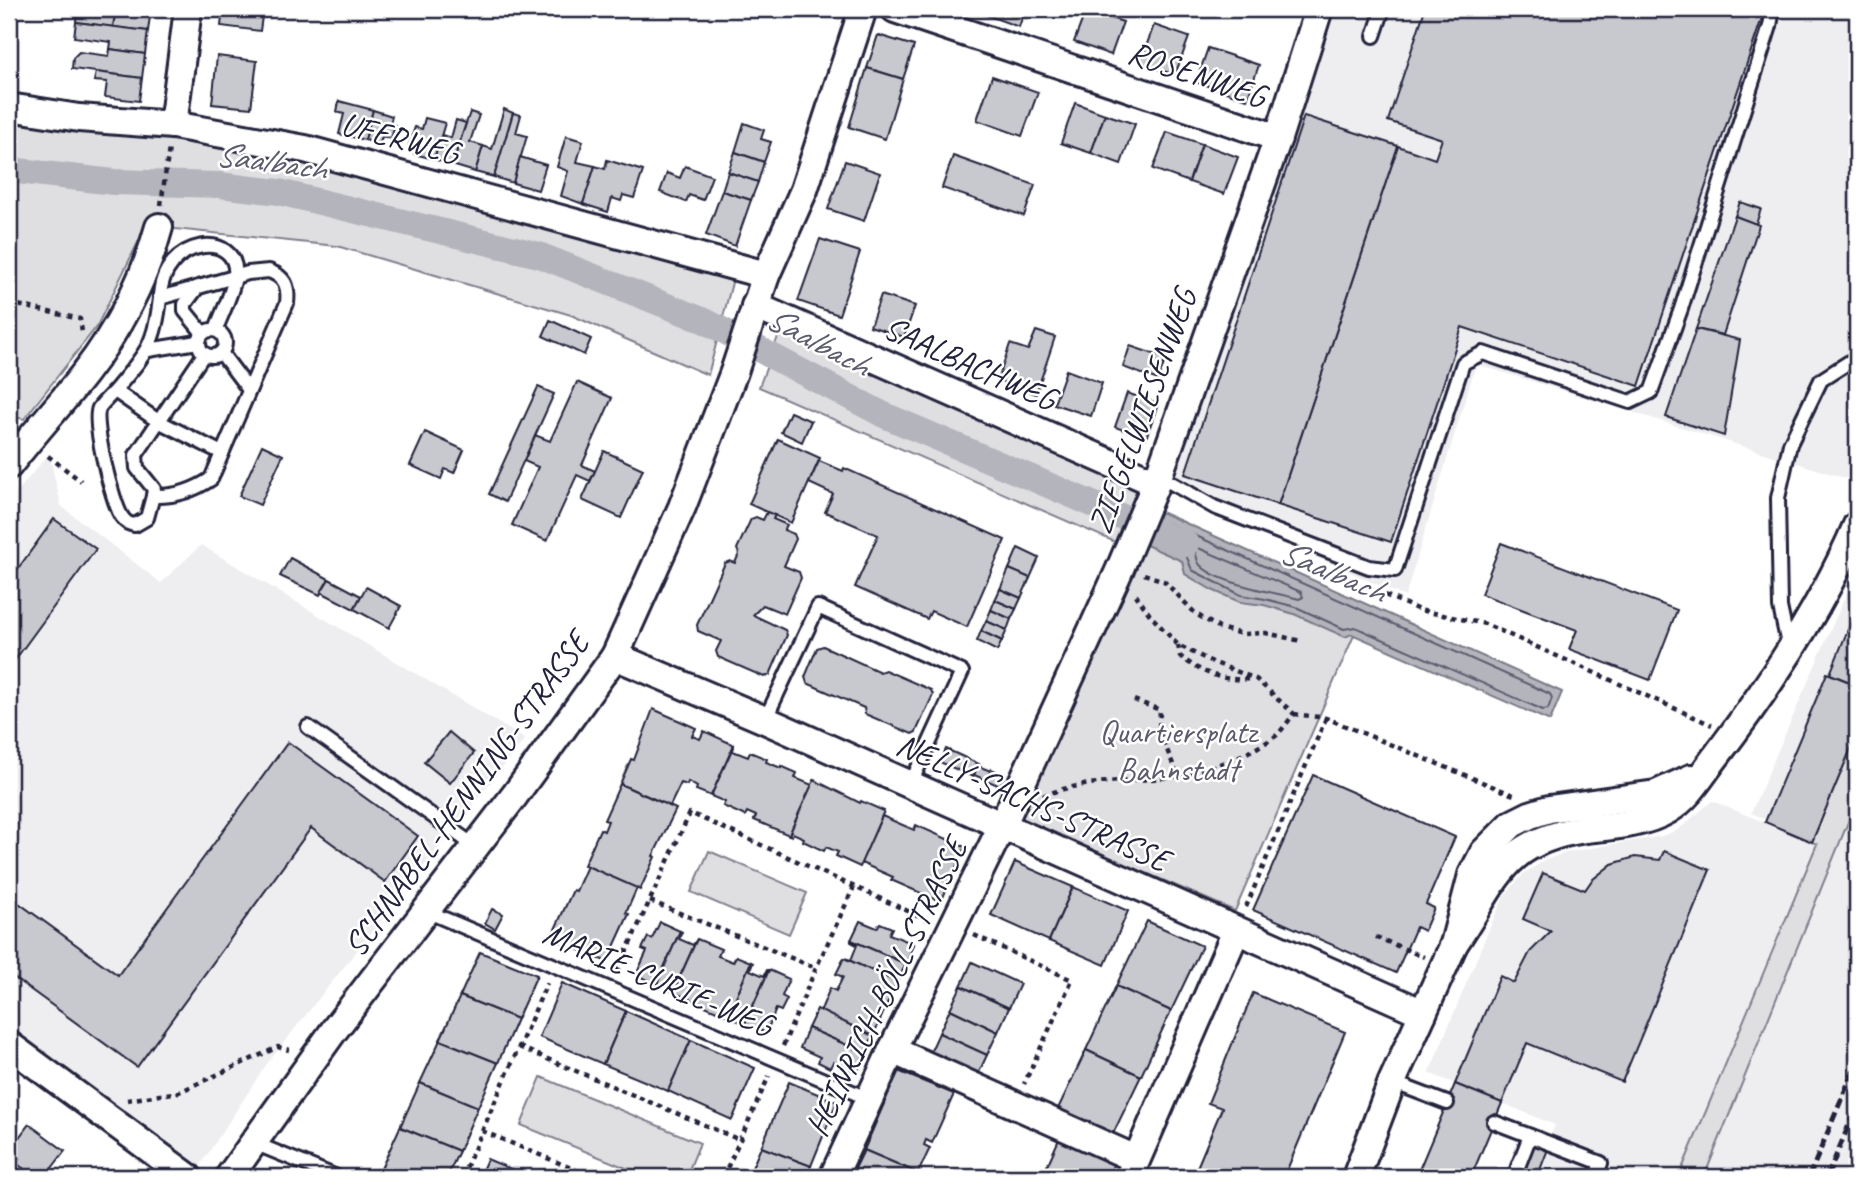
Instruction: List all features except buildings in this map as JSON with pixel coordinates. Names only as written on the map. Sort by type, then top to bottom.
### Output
[{"type":"street","points":[[173,125],[188,9]]},
{"type":"street","name":"SCHNABEL-HENNING-STRASSE","points":[[229,1177],[314,1058],[476,847],[615,656],[682,507],[734,372],[766,275],[804,190],[863,9]]},
{"type":"street","name":"ROSENWEG","points":[[895,9],[1278,138]]},
{"type":"street","name":"ZIEGELWIESENWEG","points":[[1006,818],[1156,483],[1278,138],[1319,9]]},
{"type":"street","name":"UFERWEG","points":[[9,107],[79,118],[173,125],[305,149],[766,275]]},
{"type":"street","points":[[9,465],[18,439],[85,373],[127,308],[159,227]]},
{"type":"street","name":"SAALBACHWEG","points":[[752,315],[1156,483]]},
{"type":"street","points":[[1356,1177],[1392,1082],[1449,955],[1502,867],[1520,851],[1541,839],[1565,832],[1639,821],[1666,811],[1680,802],[1733,734],[1790,651],[1857,525]]},
{"type":"street","name":"NELLY-SACHS-STRASSE","points":[[615,656],[910,785],[1006,818],[1236,931],[1423,1013]]},
{"type":"street","points":[[1449,955],[1472,875],[1484,852],[1512,824],[1549,809],[1656,794],[1678,786],[1705,771]]},
{"type":"street","name":"HEINRICH-BÖLL-STRASSE","points":[[833,1177],[1006,818]]},
{"type":"street","points":[[892,1050],[1014,1105],[1133,1168],[1236,931]]},
{"type":"street","points":[[9,1045],[188,1177]]},
{"type":"lane","points":[[1374,36],[1383,9]]},
{"type":"lane","points":[[1156,483],[1369,567],[1395,570],[1463,363],[1483,353],[1630,402],[1651,392],[1681,309],[1770,26],[1773,9]]},
{"type":"lane","points":[[219,247],[229,255],[234,265],[235,278],[216,330],[201,343],[136,455],[136,468],[154,489],[147,518],[142,523],[128,524],[120,514],[102,454],[96,423],[99,408],[148,349],[157,326],[160,288],[178,255],[191,248],[219,247]]},
{"type":"lane","points":[[153,496],[173,495],[199,487],[211,479],[287,303],[288,293],[286,283],[279,275],[269,271],[160,298]]},
{"type":"lane","points":[[198,288],[185,304],[185,312],[201,343],[213,356],[222,354]]},
{"type":"lane","points":[[216,330],[225,337],[222,354],[249,390]]},
{"type":"lane","points":[[148,349],[201,343]]},
{"type":"lane","points":[[1790,651],[1780,607],[1778,512],[1778,498],[1787,457],[1790,444],[1821,380],[1857,357]]},
{"type":"lane","points":[[115,391],[158,421],[222,453]]},
{"type":"lane","points":[[765,720],[818,607],[962,671],[910,785]]},
{"type":"lane","points":[[308,727],[476,847]]},
{"type":"lane","name":"MARIE-CURIE-WEG","points":[[426,911],[869,1099]]},
{"type":"lane","points":[[1392,1082],[1447,1103]]},
{"type":"lane","points":[[1494,1122],[1601,1163],[1596,1177]]},
{"type":"lane","points":[[1514,1177],[1530,1136]]},
{"type":"lane","points":[[254,1143],[337,1177]]},
{"type":"path","points":[[9,15],[10,9]]},
{"type":"path","points":[[162,199],[166,161]]},
{"type":"path","points":[[9,303],[80,319],[82,332]]},
{"type":"path","points":[[18,439],[81,481]]},
{"type":"path","points":[[1124,559],[1142,573],[1164,581],[1196,614],[1219,628],[1242,634],[1266,633],[1301,640]]},
{"type":"path","points":[[1124,559],[1150,615],[1178,645],[1256,679],[1294,714],[1326,718],[1549,809]]},
{"type":"path","points":[[1355,582],[1419,610],[1485,624],[1733,734]]},
{"type":"path","points":[[1178,645],[1180,656],[1195,668],[1221,679],[1256,679]]},
{"type":"path","points":[[1134,700],[1160,710],[1159,731],[1178,776]]},
{"type":"path","points":[[1006,818],[1055,791],[1109,780],[1178,776],[1228,762],[1277,735],[1294,714]]},
{"type":"path","points":[[1236,931],[1326,718]]},
{"type":"path","points":[[610,988],[690,813],[1072,981],[1014,1105]]},
{"type":"path","points":[[723,1177],[854,887]]},
{"type":"path","points":[[650,901],[816,968]]},
{"type":"path","points":[[1376,937],[1449,955]]},
{"type":"path","points":[[462,1177],[555,965]]},
{"type":"path","points":[[92,1106],[179,1092],[278,1047],[314,1058]]},
{"type":"path","points":[[519,1047],[740,1140]]},
{"type":"path","points":[[482,1131],[593,1177]]},
{"type":"shaded area","points":[[1326,9],[1857,9],[1855,481],[1476,364],[1405,597],[1183,497],[1174,469]]},
{"type":"shaded area","points":[[49,453],[61,506],[161,583],[201,545],[525,739],[266,1065],[200,1166],[9,1029],[9,502]]},
{"type":"shaded area","points":[[1857,569],[1857,1177],[1704,1177],[1837,849],[1751,813]]},
{"type":"shaded area","points":[[1712,801],[1817,844],[1679,1176],[1682,1177],[1534,1177],[1555,1125],[1429,1073],[1492,922],[1505,895],[1523,874],[1545,860],[1568,852],[1662,836],[1678,830]]},
{"type":"green space","points":[[9,118],[251,148],[734,275],[708,375],[571,315],[337,246],[146,226],[97,326],[24,419],[9,416]]},
{"type":"green space","points":[[781,329],[1141,486],[1115,542],[759,387]]},
{"type":"green space","name":"Quartiersplatz Bahnstadt","points":[[1153,530],[1361,619],[1235,911],[1020,819],[1140,553]]},
{"type":"green space","points":[[1857,734],[1857,800],[1704,1177],[1679,1176],[1817,844],[1812,842]]},
{"type":"green space","points":[[709,851],[807,893],[789,934],[691,892]]},
{"type":"green space","points":[[541,1077],[700,1143],[686,1177],[648,1177],[521,1125]]},
{"type":"water","points":[[1161,512],[1562,692],[1550,721],[1352,634],[1345,637],[1294,614],[1264,605],[1240,602],[1212,590],[1185,574],[1182,561],[1146,545]]},
{"type":"waterway","name":"Saalbach","points":[[9,170],[114,182],[219,185],[279,192],[539,255],[705,321],[884,415],[1186,544]]},
{"type":"railway","points":[[1809,1177],[1857,1062]]},
{"type":"railway","points":[[1827,1177],[1857,1106]]}]
